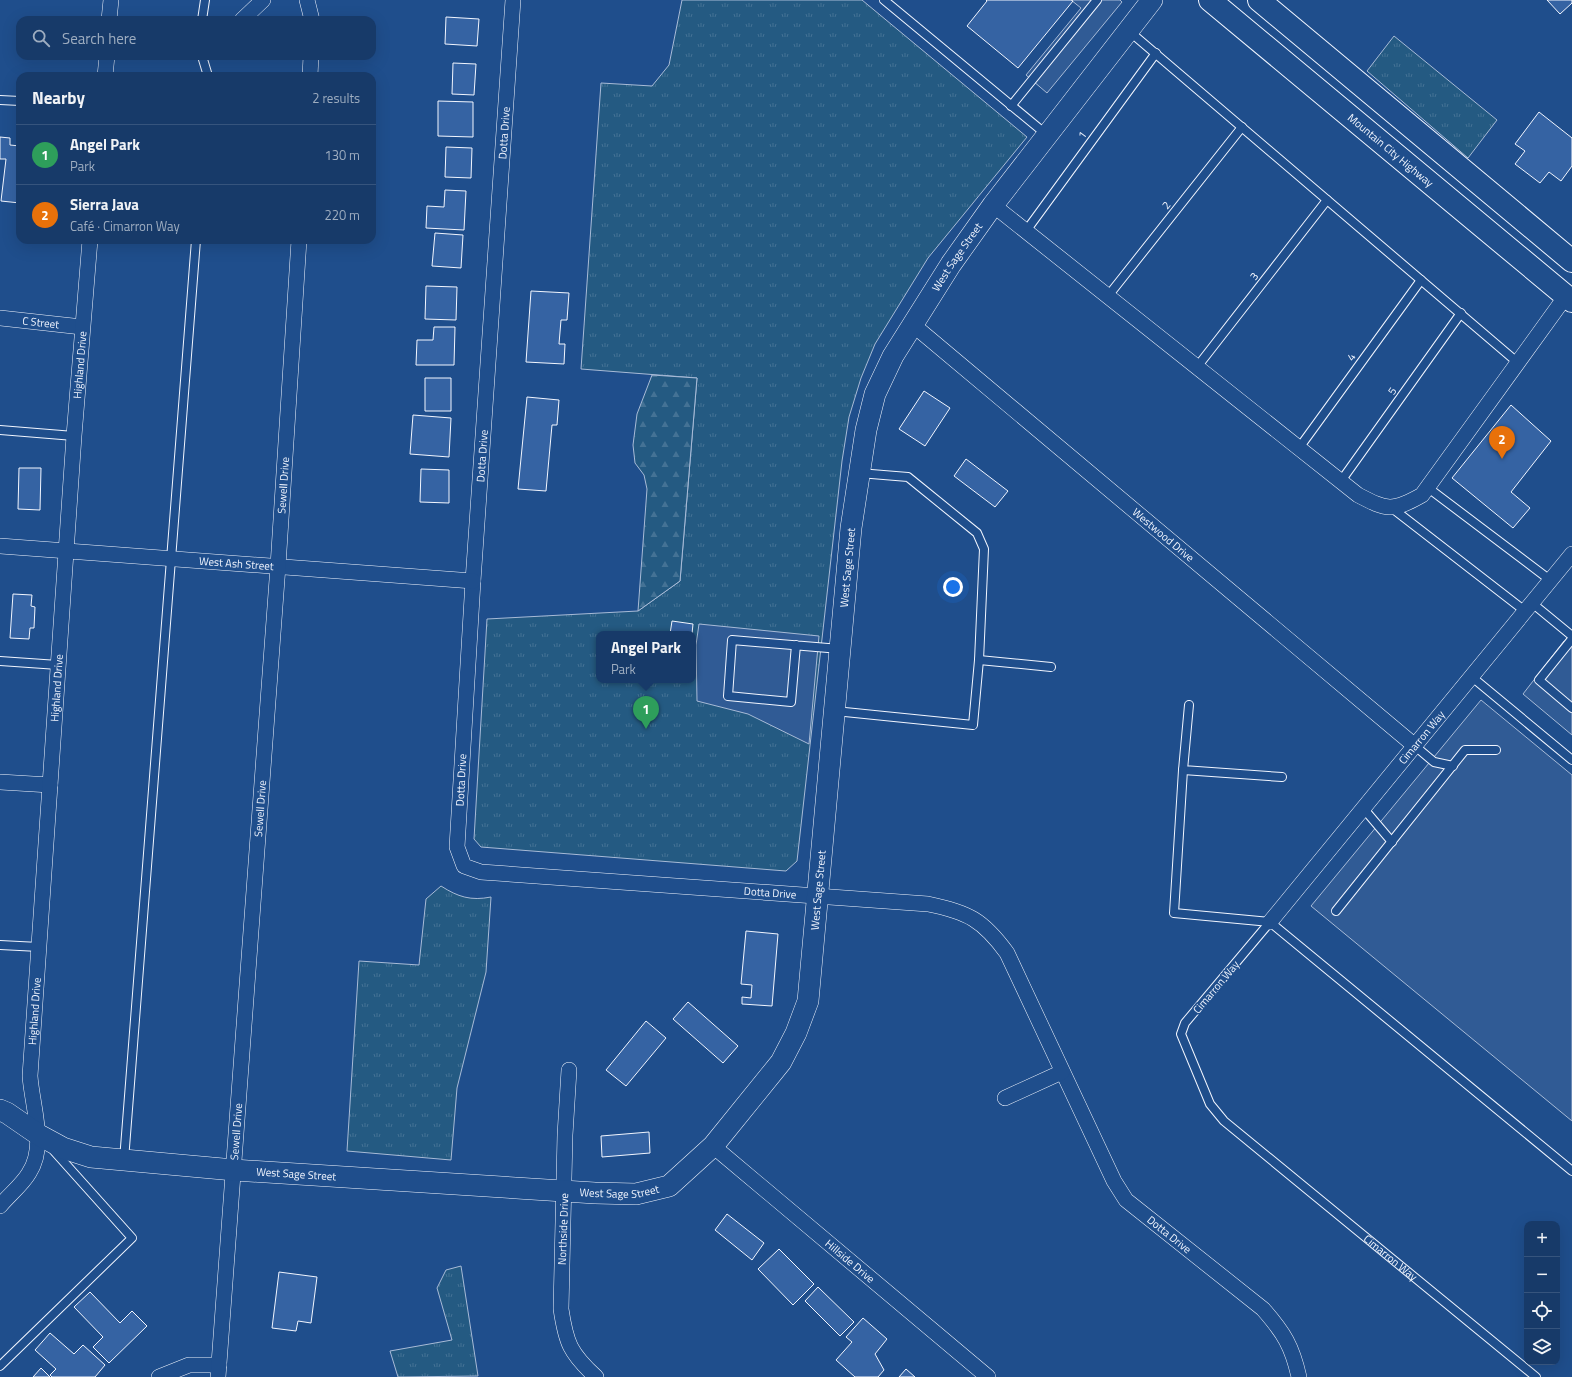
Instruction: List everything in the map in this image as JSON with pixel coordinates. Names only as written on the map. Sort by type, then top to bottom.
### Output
[{"type":"main road","name":"Mountain City Highway","points":[[1210,0],[1569,298]]},
{"type":"main road","points":[[1260,0],[1572,261]]},
{"type":"street","points":[[109,16],[111,0]]},
{"type":"street","points":[[246,16],[263,0]]},
{"type":"street","points":[[307,0],[311,16]]},
{"type":"street","name":"Dotta Drive","points":[[513,0],[473,581],[457,847],[464,866],[481,872],[928,904],[950,909],[976,921],[992,932],[1008,953],[1062,1072],[1114,1181],[1126,1200],[1263,1309],[1284,1336],[1294,1354],[1299,1377]]},
{"type":"street","name":"West Sage Street","points":[[0,1110],[7,1113],[39,1135],[63,1148],[91,1157],[234,1170],[565,1191],[636,1194],[669,1186],[712,1146],[781,1062],[796,1034],[808,1001],[851,528],[858,473],[875,394],[893,356],[950,264],[993,205],[1152,0]]},
{"type":"street","points":[[105,72],[107,60]]},
{"type":"street","points":[[310,72],[311,60]]},
{"type":"street","points":[[993,205],[1358,495],[1380,506],[1392,508],[1403,506],[1422,495],[1517,362],[1569,298]]},
{"type":"street","name":"Highland Drive","points":[[0,1206],[29,1174],[36,1154],[39,1135],[30,1076],[74,436],[90,244]]},
{"type":"street","name":"Sewell Drive","points":[[219,1371],[278,566],[299,244]]},
{"type":"street","name":"C Street","points":[[0,318],[82,327]]},
{"type":"street","name":"Westwood Drive","points":[[912,324],[1415,746]]},
{"type":"street","name":"West Ash Street","points":[[0,546],[473,581]]},
{"type":"street","name":"Cimarron Way","points":[[1270,922],[1572,554]]},
{"type":"street","points":[[0,782],[50,785]]},
{"type":"street","name":"Northside Drive","points":[[569,1070],[565,1135],[565,1191],[561,1309],[564,1333],[571,1351],[596,1377]]},
{"type":"street","points":[[1005,1098],[1062,1072]]},
{"type":"street","name":"Hillside Drive","points":[[712,1146],[988,1377]]},
{"type":"street","points":[[159,1377],[189,1365],[219,1371]]},
{"type":"lane","points":[[203,16],[205,0]]},
{"type":"lane","points":[[884,0],[1047,135]]},
{"type":"lane","points":[[1011,106],[1097,0]]},
{"type":"lane","points":[[1128,30],[1517,362]]},
{"type":"lane","name":"1","points":[[1026,231],[1156,53]]},
{"type":"lane","points":[[203,60],[207,72]]},
{"type":"lane","points":[[0,100],[16,102]]},
{"type":"lane","name":"2","points":[[1108,296],[1242,127]]},
{"type":"lane","name":"3","points":[[1197,367],[1327,200]]},
{"type":"lane","points":[[124,1161],[196,244]]},
{"type":"lane","name":"4","points":[[1299,448],[1421,280]]},
{"type":"lane","name":"5","points":[[1341,482],[1461,314]]},
{"type":"lane","points":[[0,430],[74,436]]},
{"type":"lane","points":[[835,711],[973,725],[979,660],[984,549],[977,533],[908,477],[858,473]]},
{"type":"lane","points":[[1427,487],[1550,580]]},
{"type":"lane","points":[[1392,508],[1529,607],[1572,636]]},
{"type":"lane","points":[[1572,639],[1538,680],[1572,708]]},
{"type":"lane","points":[[796,645],[791,702],[728,696],[732,640],[796,645],[841,649]]},
{"type":"lane","points":[[979,660],[1050,667]]},
{"type":"lane","points":[[0,661],[58,665]]},
{"type":"lane","points":[[1472,677],[1572,760]]},
{"type":"lane","points":[[1189,705],[1183,770],[1174,913],[1270,922],[1572,1171]]},
{"type":"lane","points":[[1415,746],[1434,762],[1453,766]]},
{"type":"lane","points":[[1336,910],[1465,750],[1496,750]]},
{"type":"lane","points":[[1183,770],[1282,777]]},
{"type":"lane","points":[[1364,809],[1392,842]]},
{"type":"lane","name":"Cimarron Way","points":[[1270,922],[1185,1023],[1181,1034],[1210,1104],[1224,1121],[1536,1377]]},
{"type":"lane","points":[[0,945],[39,947]]},
{"type":"lane","points":[[0,1366],[132,1238],[39,1135]]},
{"type":"green space","points":[[682,0],[862,0],[1027,137],[928,258],[875,344],[861,378],[849,417],[842,461],[797,861],[786,871],[481,847],[474,839],[487,619],[638,611],[680,581],[697,378],[581,369],[601,83],[652,86],[669,65]]},
{"type":"green space","points":[[1394,36],[1497,120],[1468,158],[1367,71]]},
{"type":"green space","points":[[652,375],[697,378],[680,581],[638,611],[647,489],[644,475],[635,463],[633,445],[637,414]]},
{"type":"green space","points":[[441,886],[453,893],[465,897],[477,899],[491,897],[486,972],[457,1088],[451,1160],[347,1151],[359,961],[419,965],[426,899]]},
{"type":"green space","points":[[461,1266],[478,1376],[398,1377],[390,1351],[452,1340],[437,1288],[446,1270]]},
{"type":"shaded area","points":[[1071,0],[1120,0],[1122,2],[1047,93],[1026,75],[1081,8]]},
{"type":"shaded area","points":[[699,624],[819,636],[809,744],[748,714],[697,701],[696,645]]},
{"type":"shaded area","points":[[1564,641],[1572,647],[1572,735],[1523,694]]},
{"type":"shaded area","points":[[1481,700],[1572,775],[1572,1121],[1311,906]]},
{"type":"building","points":[[986,0],[1073,1],[1018,68],[967,26],[987,1]]},
{"type":"building","points":[[1547,0],[1572,0],[1572,3],[1560,14]]},
{"type":"building","points":[[446,17],[479,19],[477,46],[445,44]]},
{"type":"building","points":[[453,63],[476,64],[474,95],[452,94]]},
{"type":"building","points":[[438,101],[473,102],[473,137],[438,136]]},
{"type":"building","points":[[1539,112],[1572,138],[1572,166],[1561,181],[1549,172],[1540,183],[1515,164],[1525,151],[1515,144]]},
{"type":"building","points":[[0,137],[10,138],[10,145],[16,146],[16,203],[1,201],[6,159],[0,159]]},
{"type":"building","points":[[446,147],[472,148],[471,178],[445,177]]},
{"type":"building","points":[[445,190],[466,191],[464,230],[426,228],[427,206],[444,207]]},
{"type":"building","points":[[435,233],[463,235],[461,268],[432,266]]},
{"type":"building","points":[[426,286],[457,287],[456,320],[425,319]]},
{"type":"building","points":[[531,291],[569,293],[567,320],[561,320],[559,344],[565,344],[564,364],[526,362]]},
{"type":"building","points":[[434,327],[455,327],[454,365],[416,365],[417,340],[433,340]]},
{"type":"building","points":[[425,378],[451,378],[451,411],[425,411]]},
{"type":"building","points":[[924,391],[950,408],[925,446],[899,429]]},
{"type":"building","points":[[527,397],[559,400],[557,425],[552,425],[546,491],[518,489]]},
{"type":"building","points":[[1511,405],[1551,441],[1511,492],[1530,508],[1513,528],[1452,478]]},
{"type":"building","points":[[413,415],[451,418],[449,457],[410,454]]},
{"type":"building","points":[[966,459],[1008,491],[995,507],[954,476]]},
{"type":"building","points":[[19,468],[41,468],[40,510],[18,509]]},
{"type":"building","points":[[421,469],[449,470],[449,503],[420,502]]},
{"type":"building","points":[[13,594],[32,595],[31,606],[35,607],[34,628],[30,628],[29,639],[10,638]]},
{"type":"building","points":[[672,621],[693,624],[692,631],[670,631]]},
{"type":"building","points":[[746,931],[778,934],[772,1006],[742,1004],[742,997],[751,998],[752,985],[741,984]]},
{"type":"building","points":[[688,1002],[738,1046],[723,1063],[673,1019]]},
{"type":"building","points":[[646,1021],[666,1038],[626,1086],[606,1070]]},
{"type":"building","points":[[649,1132],[650,1153],[602,1157],[601,1136]]},
{"type":"building","points":[[727,1214],[764,1243],[752,1260],[715,1230]]},
{"type":"building","points":[[779,1249],[814,1284],[793,1305],[758,1269]]},
{"type":"building","points":[[279,1272],[317,1277],[311,1323],[298,1321],[296,1331],[272,1328]]},
{"type":"building","points":[[818,1287],[854,1322],[840,1336],[805,1301]]},
{"type":"building","points":[[90,1292],[120,1323],[132,1311],[147,1326],[109,1363],[93,1347],[103,1337],[74,1307]]},
{"type":"building","points":[[863,1318],[887,1339],[875,1354],[884,1370],[878,1377],[855,1377],[836,1360],[852,1342],[846,1337]]},
{"type":"building","points":[[50,1333],[74,1354],[83,1345],[105,1365],[95,1377],[52,1377],[50,1375],[56,1369],[35,1350]]},
{"type":"building","points":[[41,1368],[50,1377],[33,1377]]},
{"type":"building","points":[[906,1369],[915,1377],[899,1377]]},
{"type":"place","name":"Sierra Java","points":[[1502,459]]},
{"type":"place","name":"Angel Park","points":[[646,729]]}]
